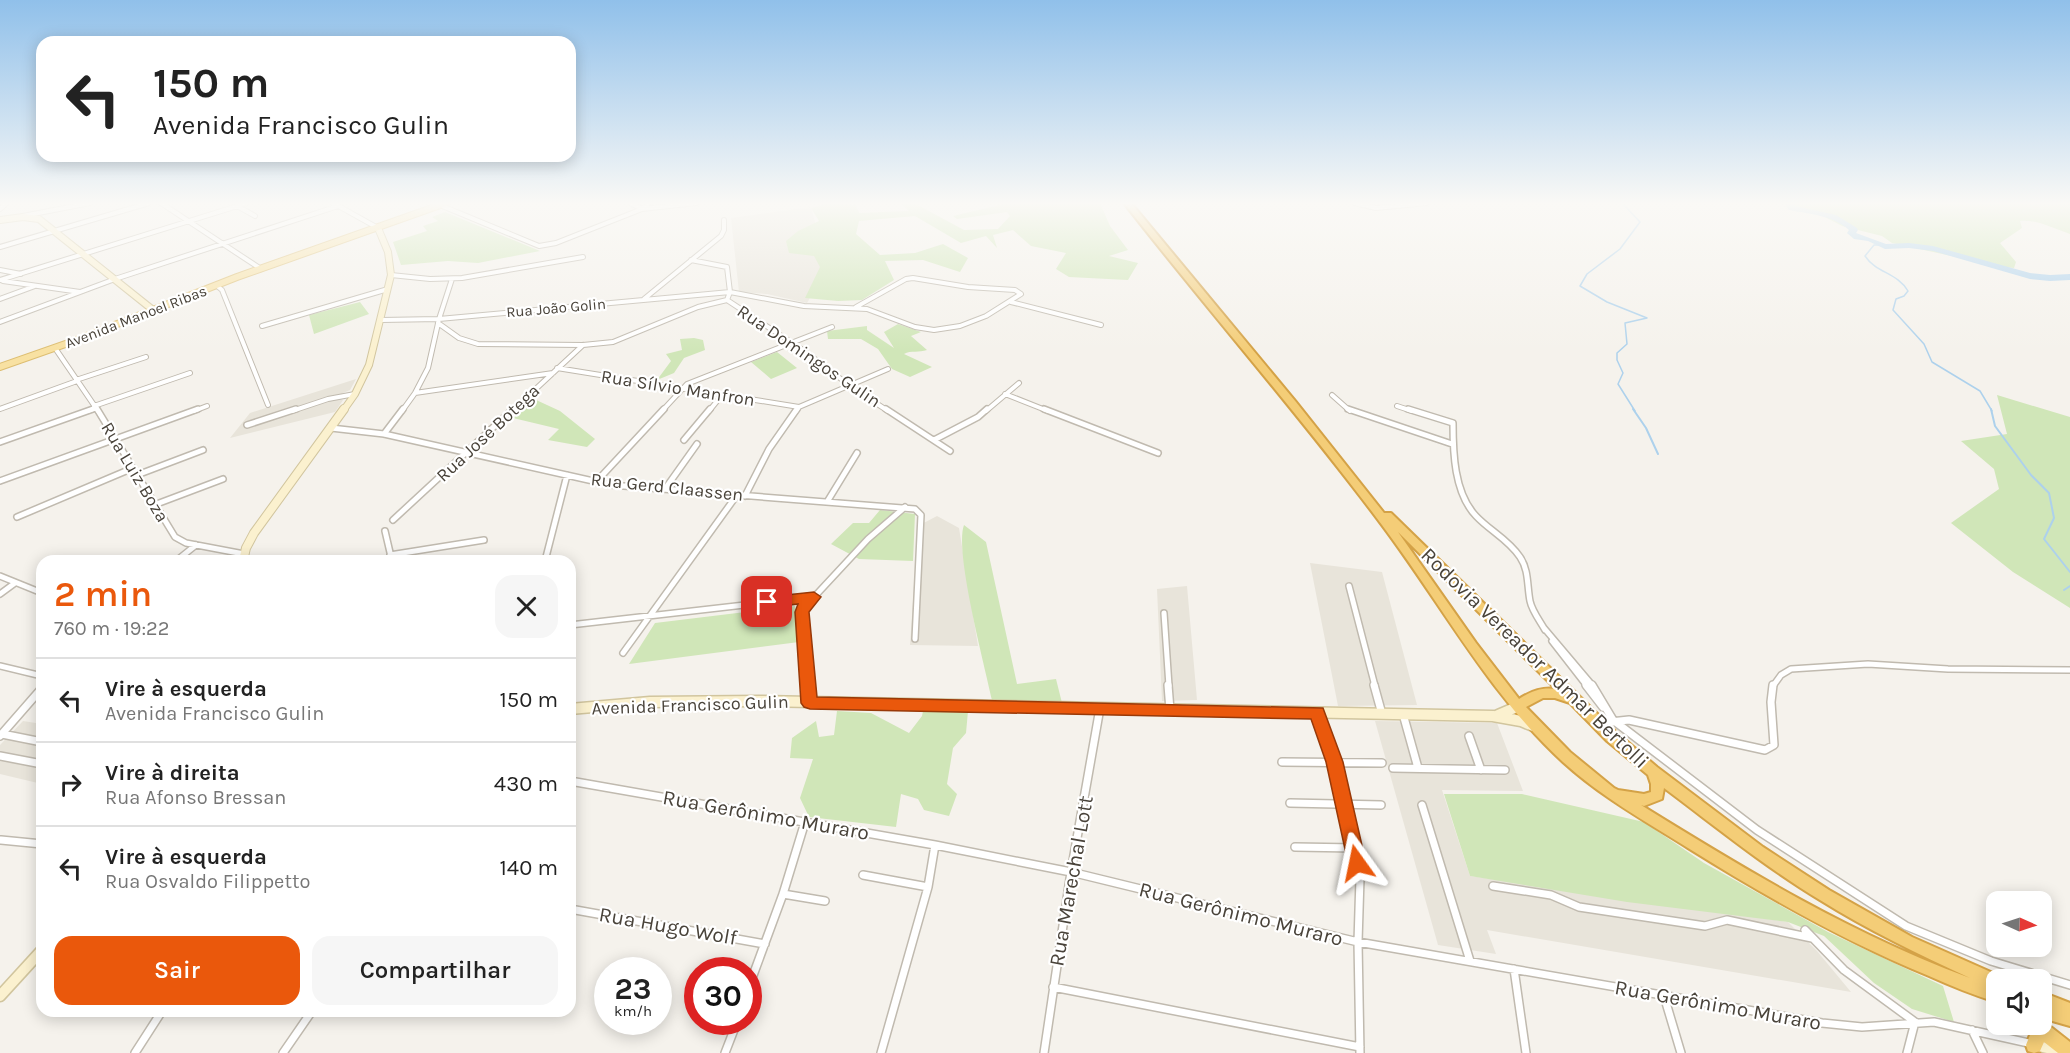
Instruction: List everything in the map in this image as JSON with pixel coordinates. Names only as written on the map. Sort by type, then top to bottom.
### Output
[{"type":"highway","name":"Rodovia Vereador Admar Bertolli","points":[[1167,252],[1359,488],[1414,560],[1477,654],[1539,730],[1568,759],[1610,791],[1746,877],[1813,915],[1893,955],[1986,991]]},
{"type":"highway","name":"Rodovia Vereador Admar Bertolli","points":[[1359,488],[1579,706],[1652,771],[1758,851],[1824,895],[1907,942],[1986,978]]},
{"type":"highway","points":[[1519,706],[1529,698],[1543,692],[1560,695],[1579,706]]},
{"type":"highway","points":[[1610,791],[1635,799],[1651,799],[1658,791],[1658,784],[1652,771]]},
{"type":"highway","points":[[1966,984],[1986,995]]},
{"type":"highway","points":[[2052,1004],[2070,1011]]},
{"type":"highway","points":[[2052,1013],[2070,1018]]},
{"type":"highway","points":[[2034,1045],[2038,1035]]},
{"type":"highway","points":[[2048,1035],[2070,1052]]},
{"type":"main road","name":"Avenida Manoel Ribas","points":[[0,367],[309,252]]},
{"type":"street","points":[[1,280],[89,252]]},
{"type":"street","points":[[0,322],[115,279],[198,252]]},
{"type":"street","points":[[235,252],[261,269]]},
{"type":"street","points":[[244,555],[254,533],[355,394],[369,365],[391,275],[388,252]]},
{"type":"street","points":[[642,300],[701,252]]},
{"type":"street","points":[[83,254],[153,310]]},
{"type":"street","points":[[391,275],[452,279],[583,257]]},
{"type":"street","name":"Rua Domingos Gulin","points":[[691,260],[728,267],[730,292],[727,300],[850,386],[950,451]]},
{"type":"street","points":[[0,270],[22,274]]},
{"type":"street","points":[[856,308],[906,279],[914,278],[1020,292],[1011,302],[1101,325]]},
{"type":"street","points":[[384,434],[415,393],[428,368],[452,279]]},
{"type":"street","points":[[1,280],[81,292]]},
{"type":"street","points":[[216,285],[222,290],[268,405]]},
{"type":"street","points":[[0,298],[37,286]]},
{"type":"street","points":[[262,326],[388,289]]},
{"type":"street","name":"Rua João Golin","points":[[381,320],[439,321],[730,292],[804,306],[856,308],[875,312],[921,329],[934,330],[968,323],[1011,302]]},
{"type":"street","points":[[439,321],[459,338],[471,343],[583,345],[620,341],[698,307],[727,300]]},
{"type":"street","points":[[596,482],[681,389],[692,382],[832,327]]},
{"type":"street","name":"Rua José Botega","points":[[393,520],[583,345]]},
{"type":"street","name":"Rua Luiz Boza","points":[[55,348],[95,407],[175,537],[182,542],[232,555]]},
{"type":"street","points":[[0,409],[146,357]]},
{"type":"street","name":"Rua Sílvio Manfron","points":[[557,368],[799,407]]},
{"type":"street","points":[[745,496],[770,449],[799,407],[888,369]]},
{"type":"street","points":[[0,442],[190,373]]},
{"type":"street","points":[[415,393],[553,373]]},
{"type":"street","points":[[934,440],[978,417],[1019,383]]},
{"type":"street","points":[[247,425],[328,399],[355,394]]},
{"type":"street","points":[[1005,394],[1158,453]]},
{"type":"street","points":[[684,440],[722,395]]},
{"type":"street","points":[[1332,395],[1351,412],[1452,444]]},
{"type":"street","points":[[0,481],[100,447],[115,439],[207,406]]},
{"type":"street","points":[[1397,406],[1451,421],[1454,424],[1452,444],[1454,461],[1468,506],[1477,517],[1505,538],[1521,558],[1527,573],[1530,604],[1544,628],[1602,699],[1613,720],[1757,830],[1906,926],[1991,961],[2070,985]]},
{"type":"street","name":"Rua Gerd Claassen","points":[[331,428],[384,434],[596,482],[745,496],[905,507]]},
{"type":"street","points":[[664,489],[697,444]]},
{"type":"street","points":[[137,475],[203,450]]},
{"type":"street","points":[[827,502],[857,453]]},
{"type":"street","points":[[17,518],[133,468]]},
{"type":"street","points":[[547,555],[567,475]]},
{"type":"street","points":[[154,505],[223,479]]},
{"type":"street","points":[[623,653],[737,495]]},
{"type":"street","points":[[810,703],[802,612],[805,605],[868,539],[905,507],[921,513],[915,639]]},
{"type":"street","points":[[385,531],[390,555]]},
{"type":"street","points":[[406,555],[484,540]]},
{"type":"street","points":[[184,555],[196,545]]},
{"type":"street","points":[[0,576],[36,591]]},
{"type":"street","points":[[0,594],[15,583]]},
{"type":"street","points":[[1349,586],[1382,714]]},
{"type":"street","points":[[576,624],[814,597]]},
{"type":"street","points":[[1164,613],[1170,710]]},
{"type":"street","points":[[1598,724],[1613,720],[1629,720],[1765,750],[1774,745],[1770,706],[1773,686],[1782,672],[1791,669],[1877,664],[1948,669],[2070,670]]},
{"type":"street","points":[[0,666],[36,675]]},
{"type":"street","points":[[1,735],[36,695]]},
{"type":"street","name":"Avenida Francisco Gulin","points":[[576,709],[679,702],[1403,714],[1493,716],[1521,721],[1539,730]]},
{"type":"street","name":"Avenida Francisco Gulin","points":[[1493,716],[1504,714],[1519,706]]},
{"type":"street","name":"Rua Marechal Lott","points":[[1044,1053],[1071,872],[1100,708]]},
{"type":"street","points":[[1053,987],[1360,1050],[1358,942],[1360,878],[1334,762],[1317,713]]},
{"type":"street","points":[[1403,714],[1418,768]]},
{"type":"street","points":[[1,735],[36,741]]},
{"type":"street","points":[[1469,736],[1481,770]]},
{"type":"street","points":[[0,756],[36,763]]},
{"type":"street","points":[[1282,762],[1382,764]]},
{"type":"street","points":[[1393,768],[1505,770]]},
{"type":"street","name":"Rua Gerônimo Muraro","points":[[576,782],[935,845],[1071,872],[1358,942],[1843,1026],[1880,1027],[1915,1022]]},
{"type":"street","points":[[1290,803],[1381,805]]},
{"type":"street","points":[[1422,805],[1470,961]]},
{"type":"street","points":[[760,957],[783,894],[805,822]]},
{"type":"street","points":[[1,840],[36,843]]},
{"type":"street","points":[[881,1053],[928,887],[935,845]]},
{"type":"street","points":[[1295,847],[1354,848]]},
{"type":"street","points":[[863,875],[928,887]]},
{"type":"street","points":[[1492,886],[1551,894],[1579,907],[1706,926],[1727,920],[1812,938]]},
{"type":"street","points":[[783,894],[825,901]]},
{"type":"street","name":"Rua Hugo Wolf","points":[[576,910],[765,944]]},
{"type":"street","points":[[1805,930],[1844,970],[1915,1022],[1934,1022],[2070,1052]]},
{"type":"street","points":[[0,996],[36,957]]},
{"type":"street","points":[[1514,969],[1526,1053]]},
{"type":"street","points":[[1664,996],[1681,1053]]},
{"type":"street","points":[[135,1053],[158,1017]]},
{"type":"street","points":[[283,1053],[308,1017]]},
{"type":"street","points":[[1907,1053],[1915,1022]]},
{"type":"street","points":[[1972,1030],[1983,1053]]},
{"type":"street","points":[[725,1053],[732,1035]]},
{"type":"shaded area","points":[[735,252],[823,252],[827,268],[807,303],[767,294],[739,292]]},
{"type":"shaded area","points":[[356,379],[350,390],[343,393],[339,399],[343,400],[335,412],[230,438],[250,413]]},
{"type":"shaded area","points":[[937,516],[959,528],[978,646],[910,645],[918,526]]},
{"type":"shaded area","points":[[1310,563],[1382,572],[1417,705],[1338,706]]},
{"type":"shaded area","points":[[1187,586],[1197,700],[1162,701],[1157,589]]},
{"type":"shaded area","points":[[23,721],[36,723],[36,783],[0,774],[0,745]]},
{"type":"shaded area","points":[[1375,721],[1497,723],[1523,791],[1442,790],[1470,876],[1788,922],[1817,951],[1851,992],[1487,930],[1496,954],[1438,945]]},
{"type":"green space","points":[[397,252],[534,252],[478,263],[448,261],[401,265]]},
{"type":"green space","points":[[877,252],[880,255],[958,252],[968,258],[960,272],[923,260],[885,261],[894,280],[862,300],[838,301],[805,298],[820,267],[814,256],[789,253]]},
{"type":"green space","points":[[1062,252],[1121,252],[1109,256],[1138,263],[1128,280],[1069,277],[1056,269],[1066,253]]},
{"type":"green space","points":[[1934,252],[2008,252],[2016,262],[2014,268]]},
{"type":"green space","points":[[360,302],[369,314],[314,334],[309,315]]},
{"type":"green space","points":[[898,324],[921,332],[911,336],[927,350],[904,354],[932,367],[910,377],[892,369],[878,349],[861,339],[828,339],[827,331],[867,326],[867,330],[894,348],[884,332]]},
{"type":"green space","points":[[680,339],[703,340],[705,350],[684,358],[674,373],[657,380],[671,361],[666,354],[682,350]]},
{"type":"green space","points":[[777,352],[797,368],[771,379],[751,362]]},
{"type":"green space","points":[[1997,395],[2070,417],[2070,608],[2013,572],[1951,523],[1999,489],[1994,469],[1961,441],[2007,434]]},
{"type":"green space","points":[[534,399],[560,411],[595,439],[587,447],[548,440],[559,429],[513,418]]},
{"type":"green space","points":[[880,510],[915,514],[913,561],[859,559],[831,544],[853,523],[869,523]]},
{"type":"green space","points":[[964,525],[986,542],[1017,684],[1056,679],[1062,703],[992,700],[977,637],[963,559]]},
{"type":"green space","points":[[795,606],[799,642],[629,664],[655,623]]},
{"type":"green space","points":[[837,711],[871,713],[909,733],[922,716],[923,711],[968,711],[966,733],[953,748],[947,784],[957,794],[949,816],[924,810],[918,799],[901,794],[896,827],[809,817],[800,798],[813,759],[790,758],[792,738],[816,721],[819,737],[834,735]]},
{"type":"green space","points":[[1444,794],[1522,794],[1644,822],[1704,863],[1828,932],[1943,986],[1954,1022],[1912,1009],[1874,983],[1824,936],[1788,922],[1627,902],[1470,876]]},
{"type":"waterway","points":[[1616,252],[1587,274],[1580,286],[1607,302],[1647,318],[1625,323],[1627,344],[1617,353],[1617,360],[1623,373],[1618,384],[1635,411]]},
{"type":"waterway","points":[[1868,252],[1865,256],[1870,262],[1899,280],[1908,291],[1904,296],[1896,299],[1893,310],[1924,344],[1932,362],[1980,391],[1991,410]]},
{"type":"waterway","points":[[1949,252],[2030,276],[2070,277]]},
{"type":"waterway","points":[[1633,409],[1646,428],[1658,454]]},
{"type":"waterway","points":[[1991,410],[1995,426],[2031,475],[2049,493],[2054,518],[2044,539],[2070,572]]},
{"type":"waterway","points":[[2064,590],[2070,586]]},
{"type":"route","points":[[767,602],[814,597],[805,605],[802,612],[810,703],[1317,713],[1334,762],[1357,863]]}]
